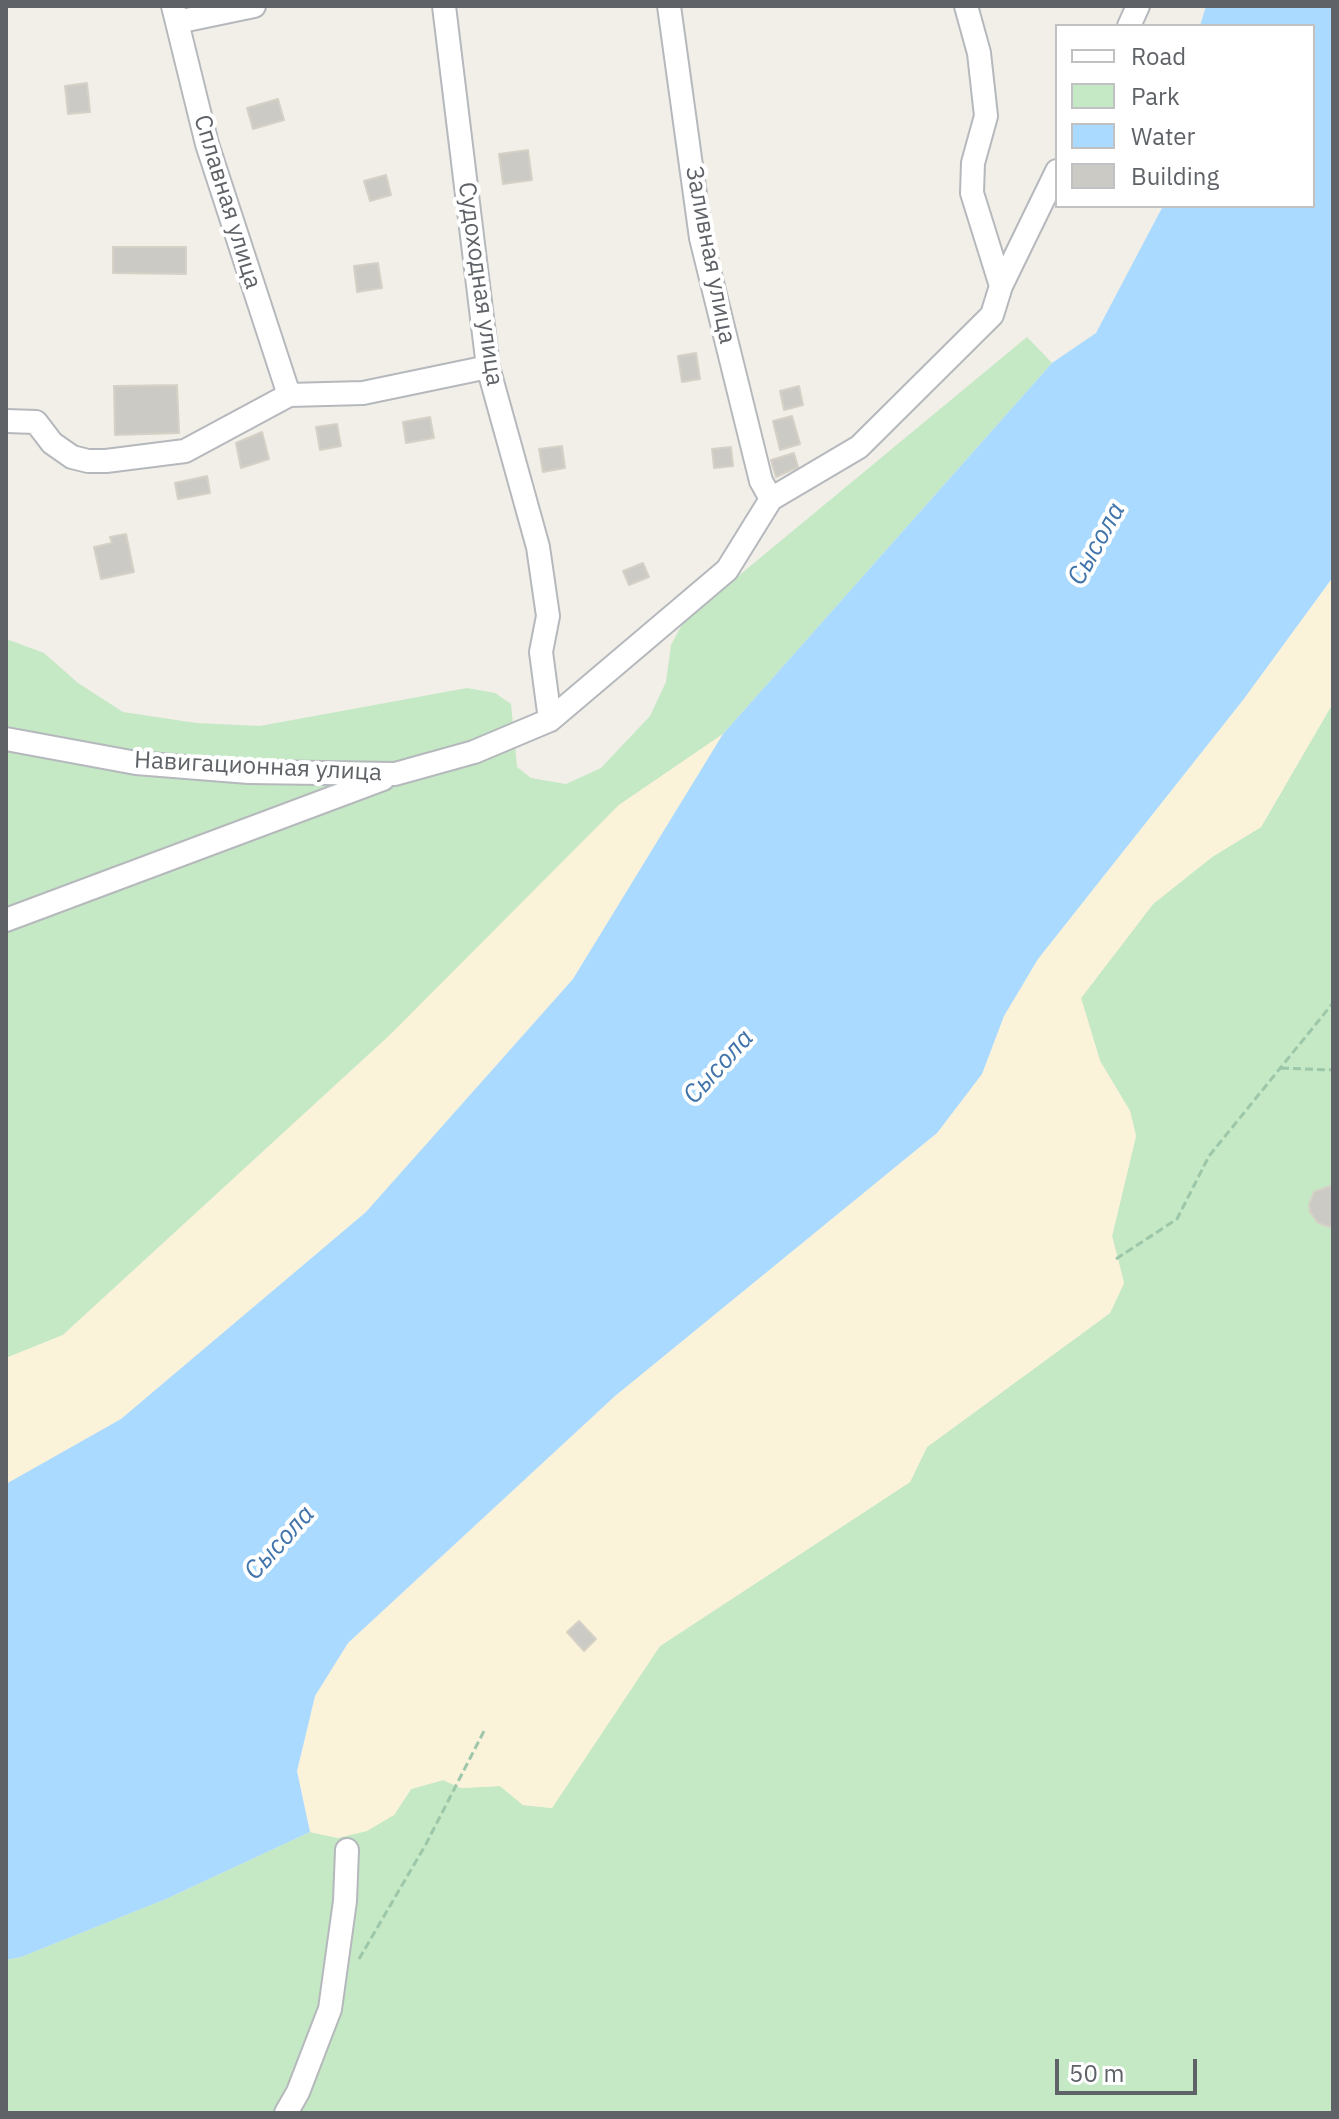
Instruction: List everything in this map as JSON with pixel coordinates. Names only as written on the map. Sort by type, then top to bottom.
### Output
[{"type":"street","points":[[175,14],[254,6]]},
{"type":"street","name":"Судоходная улица","points":[[444,6],[488,367],[538,547],[548,616],[541,652],[550,720]]},
{"type":"street","name":"Заливная улица","points":[[669,6],[701,238],[761,481],[771,499]]},
{"type":"street","points":[[966,6],[979,53],[986,116],[973,163],[972,193],[1001,286]]},
{"type":"street","name":"Сплавная улица","points":[[175,14],[207,144],[289,395]]},
{"type":"street","points":[[771,499],[859,447],[992,315],[1001,286],[1055,175]]},
{"type":"street","points":[[6,421],[36,422],[52,443],[72,457],[106,461],[185,451],[289,395],[363,393],[488,367]]},
{"type":"street","name":"Навигационная улица","points":[[6,739],[136,763],[249,772],[395,774],[474,752],[550,720],[727,570],[771,499]]},
{"type":"street","points":[[6,920],[395,774]]},
{"type":"street","points":[[286,2113],[298,2092],[330,2009],[345,1901],[347,1850]]},
{"type":"path","points":[[1116,1259],[1177,1219],[1209,1156],[1333,1003]]},
{"type":"path","points":[[1281,1068],[1333,1070]]},
{"type":"path","points":[[354,1968],[426,1844],[484,1731]]},
{"type":"green space","points":[[1027,337],[1052,363],[723,734],[619,805],[390,1035],[63,1335],[6,1358],[6,639],[44,653],[78,683],[123,712],[196,723],[260,726],[467,688],[495,693],[511,704],[517,767],[531,778],[566,784],[601,768],[650,716],[666,682],[671,645],[684,621]]},
{"type":"green space","points":[[1333,703],[1333,2113],[6,2113],[6,1960],[21,1957],[166,1899],[310,1832],[338,1838],[394,1815],[411,1789],[443,1780],[461,1788],[500,1786],[523,1805],[552,1808],[660,1646],[910,1482],[927,1447],[1110,1313],[1124,1283],[1112,1236],[1136,1136],[1130,1111],[1100,1061],[1081,998],[1153,904],[1212,857],[1261,827]]},
{"type":"sand","points":[[1333,577],[1333,703],[1261,827],[1212,857],[1153,904],[1081,998],[1100,1061],[1130,1111],[1136,1136],[1112,1236],[1124,1283],[1110,1313],[927,1447],[910,1482],[660,1646],[552,1808],[523,1805],[500,1786],[461,1788],[443,1780],[411,1789],[394,1815],[367,1831],[338,1838],[310,1832],[297,1772],[315,1696],[348,1643],[615,1396],[937,1133],[982,1074],[1004,1016],[1038,959],[1243,700]]},
{"type":"sand","points":[[723,734],[573,979],[366,1212],[121,1419],[6,1484],[6,1358],[63,1335],[390,1035],[619,805]]},
{"type":"water","name":"Сысола","points":[[1206,6],[1333,6],[1333,577],[1243,700],[1038,959],[1004,1016],[982,1074],[937,1133],[615,1396],[348,1643],[315,1696],[297,1771],[310,1832],[166,1899],[21,1957],[6,1960],[6,1484],[121,1419],[366,1212],[573,979],[723,734],[1052,363],[1096,333],[1162,208],[1315,208],[1315,24],[1201,24]]},
{"type":"building","points":[[87,83],[90,112],[68,114],[65,86]]},
{"type":"building","points":[[278,99],[284,120],[253,129],[247,108]]},
{"type":"building","points":[[528,150],[532,180],[503,184],[499,154]]},
{"type":"building","points":[[386,175],[391,195],[370,201],[364,181]]},
{"type":"building","points":[[113,247],[186,247],[186,274],[113,273]]},
{"type":"building","points":[[378,263],[382,288],[357,292],[354,266]]},
{"type":"building","points":[[696,353],[700,379],[682,382],[678,356]]},
{"type":"building","points":[[177,385],[179,433],[115,435],[114,386]]},
{"type":"building","points":[[799,386],[803,405],[784,410],[780,391]]},
{"type":"building","points":[[792,416],[800,444],[780,450],[773,421]]},
{"type":"building","points":[[430,417],[434,438],[406,443],[403,422]]},
{"type":"building","points":[[337,424],[341,446],[320,450],[316,427]]},
{"type":"building","points":[[262,432],[269,459],[241,468],[236,443]]},
{"type":"building","points":[[562,446],[565,468],[543,472],[539,449]]},
{"type":"building","points":[[731,447],[733,466],[714,468],[712,449]]},
{"type":"building","points":[[794,453],[798,467],[776,477],[771,460]]},
{"type":"building","points":[[207,476],[210,493],[178,499],[175,483]]},
{"type":"building","points":[[126,534],[134,572],[101,579],[94,547],[112,543],[110,537]]},
{"type":"building","points":[[643,563],[649,577],[629,585],[623,571]]},
{"type":"building","points":[[1333,1185],[1333,1228],[1318,1223],[1309,1205],[1314,1192]]},
{"type":"building","points":[[579,1621],[596,1639],[584,1651],[567,1632]]}]
